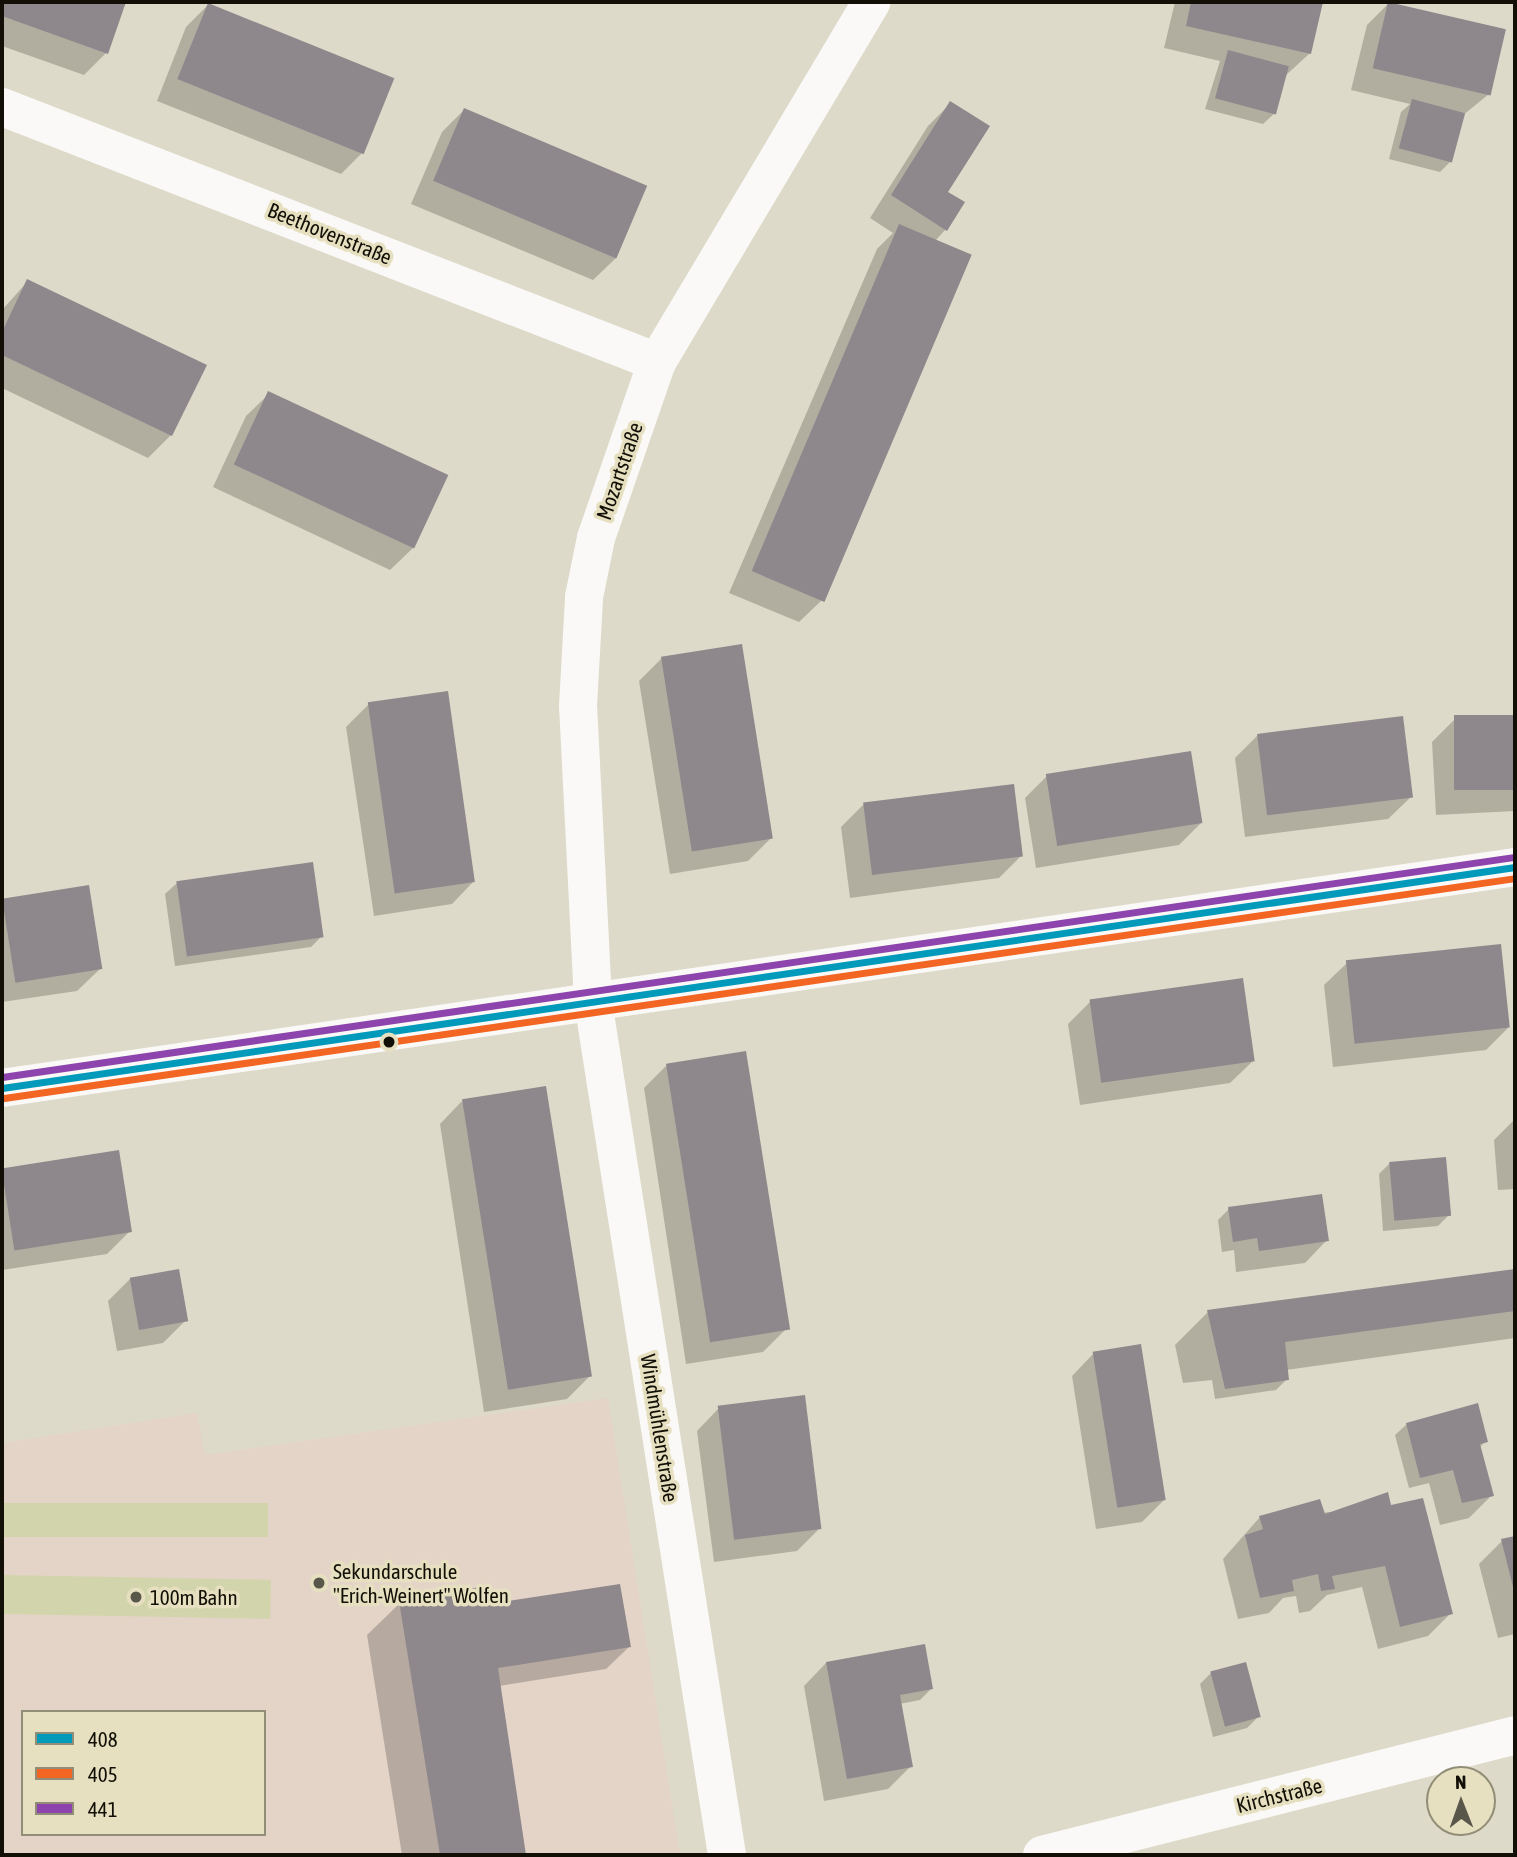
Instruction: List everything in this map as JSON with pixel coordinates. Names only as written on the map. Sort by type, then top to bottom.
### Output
[{"type":"street","name":"Mozartstraße","points":[[593,1001],[578,706],[584,597],[596,538],[657,362],[872,2]]},
{"type":"street","name":"Beethovenstraße","points":[[2,107],[657,362]]},
{"type":"street","points":[[2,1088],[1515,867]]},
{"type":"street","name":"Windmühlenstraße","points":[[593,1001],[727,1855]]},
{"type":"street","name":"Kirchstraße","points":[[1042,1855],[1515,1735]]},
{"type":"shaded area","name":"Sekundarschule \"Erich-Weinert\" Wolfen","points":[[608,1398],[680,1855],[2,1855],[2,1443],[197,1413],[205,1455]]},
{"type":"green space","points":[[2,1503],[268,1503],[268,1537],[2,1537]]},
{"type":"green space","name":"100m Bahn","points":[[2,1575],[271,1580],[270,1619],[2,1614]]},
{"type":"building","points":[[2,2],[126,2],[108,54],[2,16]]},
{"type":"building","points":[[1191,2],[1323,2],[1311,54],[1186,26]]},
{"type":"building","points":[[1388,2],[1506,29],[1491,95],[1373,68]]},
{"type":"building","points":[[208,3],[394,78],[364,154],[177,79]]},
{"type":"building","points":[[1228,50],[1289,66],[1276,115],[1215,98]]},
{"type":"building","points":[[1412,99],[1465,113],[1452,162],[1399,148]]},
{"type":"building","points":[[950,101],[990,126],[948,192],[965,202],[947,231],[891,195]]},
{"type":"building","points":[[464,108],[647,186],[616,258],[433,181]]},
{"type":"building","points":[[899,224],[972,255],[824,602],[752,571]]},
{"type":"building","points":[[27,279],[207,365],[172,436],[2,355],[2,332]]},
{"type":"building","points":[[268,391],[448,475],[414,549],[234,464]]},
{"type":"building","points":[[742,644],[773,839],[692,851],[661,657]]},
{"type":"building","points":[[448,691],[475,882],[395,893],[368,702]]},
{"type":"building","points":[[1454,715],[1515,715],[1515,790],[1454,790]]},
{"type":"building","points":[[1403,716],[1413,797],[1267,815],[1257,734]]},
{"type":"building","points":[[1191,751],[1202,823],[1057,846],[1046,774]]},
{"type":"building","points":[[1014,784],[1023,856],[872,875],[863,803]]},
{"type":"building","points":[[313,862],[324,937],[187,956],[176,881]]},
{"type":"building","points":[[89,885],[102,969],[15,983],[2,899]]},
{"type":"building","points":[[1501,944],[1510,1028],[1355,1044],[1346,960]]},
{"type":"building","points":[[1243,978],[1255,1061],[1101,1083],[1090,1000]]},
{"type":"building","points":[[746,1051],[790,1330],[710,1342],[666,1064]]},
{"type":"building","points":[[546,1086],[592,1376],[508,1390],[462,1099]]},
{"type":"building","points":[[119,1150],[132,1232],[14,1251],[2,1169]]},
{"type":"building","points":[[1446,1157],[1451,1216],[1394,1221],[1389,1162]]},
{"type":"building","points":[[1322,1194],[1329,1241],[1259,1251],[1257,1238],[1233,1242],[1228,1207]]},
{"type":"building","points":[[179,1269],[188,1321],[139,1330],[130,1278]]},
{"type":"building","points":[[1515,1269],[1515,1311],[1285,1342],[1289,1380],[1225,1389],[1207,1310]]},
{"type":"building","points":[[1141,1344],[1166,1500],[1117,1508],[1093,1352]]},
{"type":"building","points":[[805,1395],[821,1529],[734,1540],[718,1406]]},
{"type":"building","points":[[1478,1403],[1488,1442],[1480,1444],[1494,1496],[1462,1503],[1453,1470],[1420,1478],[1406,1423]]},
{"type":"building","points":[[1388,1492],[1391,1505],[1423,1498],[1453,1614],[1400,1627],[1385,1566],[1332,1576],[1335,1589],[1321,1591],[1318,1574],[1292,1580],[1294,1591],[1260,1598],[1245,1535],[1263,1529],[1259,1516],[1320,1499],[1325,1514]]},
{"type":"building","points":[[1515,1536],[1515,1591],[1514,1591],[1501,1539]]},
{"type":"building","name":"Sekundarschule \"Erich-Weinert\" Wolfen","points":[[620,1584],[631,1647],[498,1668],[526,1855],[440,1855],[399,1601],[486,1586],[488,1604]]},
{"type":"building","points":[[925,1644],[933,1689],[900,1695],[913,1767],[847,1779],[826,1662]]},
{"type":"building","points":[[1246,1662],[1261,1717],[1225,1727],[1210,1672]]},
{"type":"transit line","name":"441","points":[[2,1077],[1513,857]]},
{"type":"transit line","name":"408","points":[[2,1088],[1515,867]]},
{"type":"transit line","name":"405","points":[[4,1098],[1515,878]]},
{"type":"place","name":"Sekundarschule \"Erich-Weinert\" Wolfen","points":[[319,1583]]},
{"type":"place","name":"100m Bahn","points":[[136,1597]]}]
